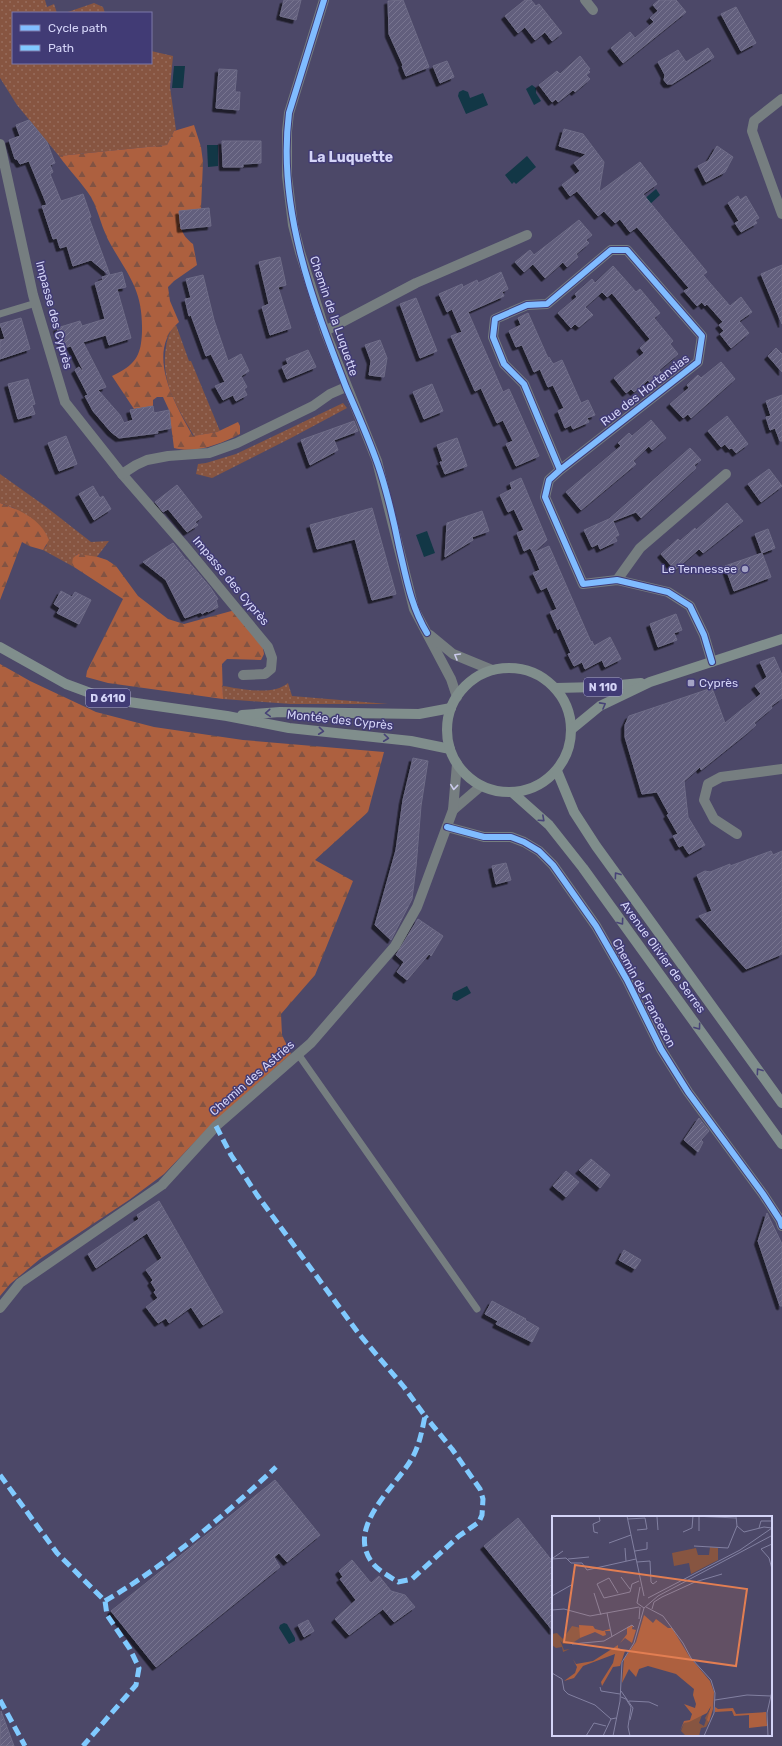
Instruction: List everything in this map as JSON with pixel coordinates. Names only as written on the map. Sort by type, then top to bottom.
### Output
[{"type":"main road","name":"N 110","points":[[572,728],[600,706],[650,682],[782,639]]},
{"type":"main road","name":"Montée des Cyprès","points":[[0,647],[66,684],[93,694],[129,702],[227,716],[289,728],[411,741],[450,749]]},
{"type":"main road","points":[[509,668],[526,670],[542,677],[556,688],[564,700],[570,714],[572,728],[566,758],[557,771],[545,782],[530,790],[513,793],[496,792],[480,786],[467,776],[457,764],[450,749],[447,728],[451,708],[466,685],[478,676],[492,670],[509,668]]},
{"type":"main road","name":"N 110","points":[[556,688],[598,687],[650,682]]},
{"type":"main road","name":"Montée des Cyprès","points":[[227,716],[280,712],[419,714],[451,708]]},
{"type":"main road","name":"Avenue Olivier de Serres","points":[[557,771],[574,812],[592,840],[782,1102]]},
{"type":"main road","name":"Avenue Olivier de Serres","points":[[513,793],[549,825],[583,868],[782,1144]]},
{"type":"street","name":"Chemin de la Luquette","points":[[324,0],[317,28],[293,98],[287,131],[287,176],[293,225],[325,331],[346,387],[377,461],[414,609],[451,679],[457,697]]},
{"type":"street","points":[[585,0],[593,10]]},
{"type":"street","points":[[782,100],[754,121],[752,131],[782,214]]},
{"type":"street","name":"Impasse des Cyprès","points":[[0,144],[36,303],[65,402],[122,474],[192,555],[268,647],[272,658],[271,669],[264,674],[243,674]]},
{"type":"street","points":[[325,331],[416,283],[527,235]]},
{"type":"street","name":"Rue des Hortensias","points":[[560,470],[524,384],[504,364],[493,337],[495,319],[527,305],[548,304],[611,250],[627,250],[702,336],[698,362],[560,470],[550,480],[546,497],[583,584],[617,580],[668,592],[690,606],[704,635],[712,662]]},
{"type":"street","points":[[122,474],[147,460],[162,457],[209,453],[236,443],[313,406],[330,394],[346,387]]},
{"type":"street","points":[[617,580],[640,548],[726,474]]},
{"type":"street","name":"Chemin de la Luquette","points":[[427,632],[452,654],[492,670]]},
{"type":"street","name":"Chemin des Astries","points":[[0,1308],[20,1282],[162,1185],[216,1126],[311,1043],[395,946],[417,907],[453,810],[457,764]]},
{"type":"street","points":[[737,834],[714,819],[704,800],[708,784],[721,777],[782,769]]},
{"type":"street","name":"Chemin des Astries","points":[[453,810],[480,786]]},
{"type":"street","name":"Chemin de Francezon","points":[[447,827],[484,837],[511,837],[524,842],[539,851],[553,866],[596,926],[627,980],[661,1049],[688,1092],[763,1194],[780,1220],[782,1226]]},
{"type":"lane","points":[[0,314],[36,303]]},
{"type":"lane","points":[[298,1054],[477,1309]]},
{"type":"shaded area","points":[[0,0],[45,0],[47,7],[54,4],[57,12],[12,12],[12,64],[152,64],[152,51],[173,56],[170,87],[176,130],[174,131],[167,145],[59,156],[17,105],[0,78]]},
{"type":"shaded area","points":[[94,3],[103,7],[105,12],[68,12]]},
{"type":"shaded area","points":[[176,325],[189,361],[191,361],[220,431],[194,436],[171,393],[165,371],[165,359],[168,338],[172,329]]},
{"type":"shaded area","points":[[343,403],[347,408],[212,478],[196,474],[198,464],[236,454]]},
{"type":"shaded area","points":[[0,474],[45,506],[91,542],[109,541],[96,558],[77,554],[72,564],[74,567],[43,550],[47,545],[14,508],[0,503]]},
{"type":"shaded area","points":[[288,683],[292,696],[388,704],[291,704],[223,699],[223,686],[248,690],[266,690],[282,687]]},
{"type":"green space","points":[[194,125],[201,147],[203,162],[201,209],[179,212],[183,233],[193,244],[197,265],[168,287],[170,301],[179,322],[169,334],[164,348],[166,379],[179,410],[193,436],[217,432],[238,422],[240,426],[240,434],[208,447],[182,450],[174,448],[169,410],[163,397],[157,397],[153,400],[153,406],[134,409],[112,376],[131,364],[140,348],[142,318],[138,295],[108,239],[91,197],[59,156],[167,145],[174,131]]},
{"type":"green space","points":[[0,503],[29,516],[41,526],[49,540],[43,550],[29,546],[22,542],[0,600]]},
{"type":"green space","points":[[78,554],[98,557],[107,560],[116,566],[138,596],[168,619],[184,624],[235,610],[262,643],[264,654],[261,660],[227,659],[222,664],[223,699],[108,683],[86,677],[87,671],[123,599],[74,567],[72,564],[73,558]]},
{"type":"green space","points":[[0,664],[30,681],[96,712],[154,727],[243,740],[384,752],[368,812],[315,860],[353,881],[315,975],[281,1014],[282,1035],[291,1054],[212,1124],[164,1174],[129,1200],[40,1259],[10,1284],[0,1296]]},
{"type":"water","points":[[174,66],[185,66],[183,88],[172,88]]},
{"type":"water","points":[[532,85],[536,88],[536,93],[541,101],[534,105],[526,89]]},
{"type":"water","points":[[463,90],[468,92],[470,98],[483,93],[488,105],[466,114],[458,96],[459,92]]},
{"type":"water","points":[[207,145],[218,145],[218,166],[208,167]]},
{"type":"water","points":[[527,156],[536,167],[516,184],[514,182],[512,184],[505,175]]},
{"type":"water","points":[[656,189],[660,195],[648,206],[643,200]]},
{"type":"water","points":[[427,531],[435,553],[424,557],[416,535]]},
{"type":"water","points":[[467,986],[471,993],[457,1001],[452,999],[453,993]]},
{"type":"water","points":[[284,1623],[287,1624],[295,1638],[295,1641],[289,1644],[279,1628],[280,1625]]},
{"type":"building","points":[[284,0],[301,0],[296,20],[280,16]]},
{"type":"building","points":[[403,0],[429,67],[406,76],[402,66],[403,65],[389,34],[388,1]]},
{"type":"building","points":[[525,0],[531,0],[536,6],[539,4],[562,33],[552,41],[545,32],[535,40],[525,27],[518,33],[505,16]]},
{"type":"building","points":[[659,0],[676,0],[686,12],[623,63],[611,48],[630,32],[635,38],[654,22],[650,18],[658,11],[653,5]]},
{"type":"building","points":[[736,7],[756,43],[741,51],[721,14]]},
{"type":"building","points":[[708,48],[714,57],[672,84],[667,84],[664,80],[665,75],[658,62],[678,50],[686,62]]},
{"type":"building","points":[[580,56],[590,69],[588,70],[590,72],[586,75],[590,79],[575,92],[573,90],[558,102],[556,99],[552,102],[539,85],[557,71],[560,74]]},
{"type":"building","points":[[447,61],[454,77],[440,83],[433,66]]},
{"type":"building","points":[[219,69],[237,70],[235,92],[240,92],[239,110],[216,108]]},
{"type":"building","points":[[29,120],[47,142],[55,163],[50,165],[53,172],[50,174],[61,201],[83,194],[91,217],[89,218],[110,275],[122,272],[126,287],[117,289],[131,338],[109,345],[106,335],[83,342],[106,387],[98,390],[120,415],[124,423],[133,420],[130,410],[153,406],[154,413],[169,410],[171,428],[157,431],[158,433],[119,438],[111,432],[93,411],[85,396],[88,395],[75,370],[79,367],[82,371],[83,370],[71,346],[63,348],[57,328],[80,321],[82,326],[105,319],[95,283],[103,280],[102,277],[109,275],[91,260],[73,266],[67,246],[60,248],[57,238],[53,239],[42,206],[47,205],[29,161],[20,164],[17,159],[15,159],[9,140],[20,136],[16,125]]},
{"type":"building","points":[[564,129],[583,134],[604,162],[599,192],[640,162],[657,184],[643,194],[707,272],[703,275],[730,306],[741,297],[752,312],[739,321],[749,333],[731,348],[720,334],[724,331],[719,325],[723,322],[707,304],[705,306],[702,302],[697,306],[684,291],[689,288],[637,227],[630,232],[620,219],[615,223],[604,211],[598,216],[577,191],[570,196],[562,185],[580,171],[574,163],[586,154],[559,146]]},
{"type":"building","points":[[222,141],[261,141],[261,163],[243,164],[243,167],[223,167]]},
{"type":"building","points":[[717,146],[733,157],[725,172],[706,182],[698,166],[708,161]]},
{"type":"building","points":[[738,196],[740,200],[746,196],[759,218],[755,220],[757,223],[741,232],[735,223],[739,221],[728,203]]},
{"type":"building","points":[[209,208],[211,226],[181,229],[179,211]]},
{"type":"building","points":[[579,220],[592,235],[586,240],[589,243],[576,254],[578,257],[567,267],[563,262],[545,278],[533,264],[524,272],[515,262],[530,250],[534,255]]},
{"type":"building","points":[[280,257],[286,285],[278,287],[291,328],[270,335],[262,307],[269,304],[259,262]]},
{"type":"building","points":[[782,265],[782,324],[761,274]]},
{"type":"building","points":[[613,266],[636,292],[640,289],[660,313],[654,318],[673,341],[670,344],[678,354],[659,370],[663,375],[652,385],[648,380],[634,392],[631,389],[626,393],[614,378],[644,353],[640,348],[650,339],[612,293],[607,297],[602,292],[585,307],[593,315],[579,327],[575,324],[571,328],[558,313],[577,297],[575,294],[592,279],[595,283]]},
{"type":"building","points":[[501,272],[508,289],[502,292],[504,296],[468,312],[503,392],[509,389],[539,456],[516,466],[506,444],[513,441],[503,420],[497,423],[481,388],[475,391],[451,336],[462,332],[452,309],[447,312],[439,294],[462,284],[463,287],[477,280],[478,283]]},
{"type":"building","points":[[203,275],[214,320],[228,361],[241,354],[249,371],[241,376],[247,387],[244,389],[247,395],[236,401],[233,395],[223,400],[215,386],[225,382],[211,354],[206,356],[191,315],[189,316],[185,299],[191,298],[186,279]]},
{"type":"building","points":[[416,298],[437,351],[420,358],[400,304]]},
{"type":"building","points":[[528,313],[548,358],[549,357],[553,364],[562,360],[581,403],[588,400],[595,415],[587,418],[589,422],[573,429],[571,425],[565,428],[558,411],[564,408],[553,385],[548,387],[540,369],[534,372],[522,345],[516,347],[509,331],[521,325],[518,318]]},
{"type":"building","points":[[21,318],[30,349],[0,359],[0,340],[5,339],[0,324]]},
{"type":"building","points":[[380,340],[387,358],[384,377],[369,375],[371,361],[365,345]]},
{"type":"building","points":[[776,348],[782,354],[782,372],[768,356]]},
{"type":"building","points":[[308,350],[316,367],[287,379],[282,367],[288,364],[286,359]]},
{"type":"building","points":[[721,362],[735,379],[691,418],[688,414],[683,418],[670,404],[689,388],[687,385],[698,375],[701,378]]},
{"type":"building","points":[[28,379],[35,404],[32,405],[35,414],[18,419],[8,384]]},
{"type":"building","points":[[432,384],[443,411],[424,419],[413,392]]},
{"type":"building","points":[[782,395],[782,441],[780,441],[775,428],[770,430],[766,417],[771,416],[766,401]]},
{"type":"building","points":[[727,416],[748,444],[736,453],[732,448],[729,449],[725,444],[721,447],[708,431]]},
{"type":"building","points":[[651,420],[666,438],[652,450],[649,446],[633,461],[636,464],[581,510],[566,492],[621,446],[618,443],[629,433],[632,436]]},
{"type":"building","points":[[354,421],[358,431],[334,440],[338,450],[310,465],[301,440]]},
{"type":"building","points":[[66,436],[77,464],[59,471],[48,443]]},
{"type":"building","points":[[457,438],[467,466],[445,474],[440,462],[443,462],[437,445]]},
{"type":"building","points":[[690,448],[701,460],[694,465],[696,468],[641,518],[636,512],[613,521],[619,535],[615,537],[617,541],[600,549],[598,544],[592,547],[584,530],[609,519]]},
{"type":"building","points":[[769,469],[782,486],[761,502],[748,484]]},
{"type":"building","points":[[521,478],[547,540],[533,553],[530,548],[524,551],[517,533],[524,530],[514,509],[508,512],[500,495],[512,489],[510,483]]},
{"type":"building","points":[[177,485],[202,517],[195,522],[198,525],[187,532],[168,509],[163,512],[155,502]]},
{"type":"building","points":[[93,486],[100,498],[103,496],[111,509],[94,520],[79,494]]},
{"type":"building","points":[[727,503],[743,521],[703,553],[699,549],[675,570],[661,554],[678,539],[680,541],[695,528],[696,530]]},
{"type":"building","points":[[372,508],[396,594],[372,600],[355,539],[317,549],[310,525]]},
{"type":"building","points":[[482,511],[489,531],[472,537],[473,540],[445,557],[447,523]]},
{"type":"building","points":[[768,529],[775,548],[762,553],[755,534]]},
{"type":"building","points":[[173,543],[210,587],[218,599],[216,600],[218,607],[202,614],[201,612],[185,618],[166,580],[143,562]]},
{"type":"building","points":[[549,546],[591,642],[592,641],[594,646],[610,637],[621,659],[605,667],[602,660],[585,669],[582,662],[574,666],[568,654],[571,653],[560,628],[558,630],[550,612],[557,609],[547,587],[541,590],[533,573],[540,570],[533,553]]},
{"type":"building","name":"Le Tennessee","points":[[762,553],[771,577],[734,591],[725,566]]},
{"type":"building","points":[[61,591],[72,597],[75,592],[91,600],[79,624],[57,613],[60,608],[54,604]]},
{"type":"building","points":[[676,614],[682,630],[674,633],[677,640],[658,647],[650,624]]},
{"type":"building","points":[[774,657],[782,675],[782,698],[771,706],[772,708],[754,723],[756,725],[747,733],[701,770],[700,767],[684,781],[688,817],[705,845],[689,854],[683,845],[679,847],[673,836],[678,834],[667,815],[669,814],[657,792],[642,794],[625,737],[625,725],[629,716],[712,688],[725,723],[761,694],[755,686],[767,677],[760,662]]},
{"type":"building","points":[[413,758],[428,761],[421,806],[416,867],[412,899],[391,940],[375,925],[396,850],[403,800]]},
{"type":"building","points":[[771,851],[773,855],[782,851],[782,954],[746,969],[699,916],[712,911],[697,875],[705,871],[710,872],[730,864],[730,866]]},
{"type":"building","points":[[506,863],[511,880],[496,884],[492,866]]},
{"type":"building","points":[[418,919],[443,936],[431,956],[429,954],[407,980],[397,972],[404,962],[396,955]]},
{"type":"building","points":[[699,1118],[709,1131],[701,1140],[703,1142],[698,1152],[684,1140]]},
{"type":"building","points":[[591,1159],[610,1175],[600,1188],[579,1170]]},
{"type":"building","points":[[566,1171],[579,1182],[566,1197],[553,1186]]},
{"type":"building","points":[[159,1201],[223,1312],[203,1325],[191,1307],[169,1323],[166,1318],[158,1323],[146,1307],[158,1298],[154,1292],[156,1290],[151,1282],[153,1280],[146,1270],[162,1258],[147,1233],[96,1268],[88,1254],[139,1219],[137,1215]]},
{"type":"building","points":[[767,1213],[782,1244],[782,1306],[780,1306],[758,1241]]},
{"type":"building","points":[[624,1250],[641,1260],[635,1269],[619,1260]]},
{"type":"building","points":[[492,1301],[526,1319],[525,1320],[539,1328],[532,1342],[496,1324],[498,1321],[485,1314]]},
{"type":"building","points":[[275,1480],[320,1535],[287,1562],[279,1553],[274,1557],[280,1567],[156,1667],[111,1611]]},
{"type":"building","points":[[518,1518],[552,1561],[552,1630],[484,1546]]},
{"type":"building","points":[[352,1560],[371,1583],[379,1576],[391,1591],[405,1595],[415,1607],[394,1622],[383,1609],[349,1635],[335,1619],[356,1600],[340,1579],[343,1577],[339,1571]]},
{"type":"building","points":[[308,1620],[314,1631],[304,1637],[298,1625]]},
{"type":"building","points":[[1,1711],[14,1746],[0,1746]]},
{"type":"marked path","points":[[216,1126],[231,1155],[257,1195],[359,1334],[404,1387],[425,1416],[420,1439],[414,1455],[376,1508],[369,1521],[365,1534],[365,1548],[371,1561],[380,1570],[398,1582],[412,1579],[459,1536],[479,1522],[482,1515],[483,1499],[480,1489],[452,1449],[425,1416]]},
{"type":"marked path","points":[[105,1601],[150,1572],[194,1539],[276,1467]]},
{"type":"marked path","points":[[0,1475],[57,1553],[105,1601],[107,1615],[130,1649],[139,1668],[136,1685],[83,1746]]},
{"type":"marked path","points":[[0,1700],[25,1746]]},
{"type":"cycle path","points":[[324,0],[289,113],[287,148],[288,184],[293,219],[300,253],[321,321],[380,471],[391,509],[410,592],[421,623],[427,633]]},
{"type":"cycle path","points":[[560,470],[698,362],[702,336],[627,250],[611,250],[547,304],[527,305],[495,319],[493,337],[504,364],[524,384],[560,470],[549,480],[545,497],[583,584],[617,580],[668,592],[690,606],[704,635],[712,662]]},
{"type":"cycle path","points":[[447,827],[484,837],[511,837],[524,842],[539,851],[553,865],[596,926],[627,980],[661,1049],[688,1092],[763,1194],[780,1220],[782,1226]]},
{"type":"place","name":"Le Tennessee","points":[[745,569]]},
{"type":"place","name":"Cyprès","points":[[691,683]]},
{"type":"district","name":"La Luquette","points":[[351,157]]}]
